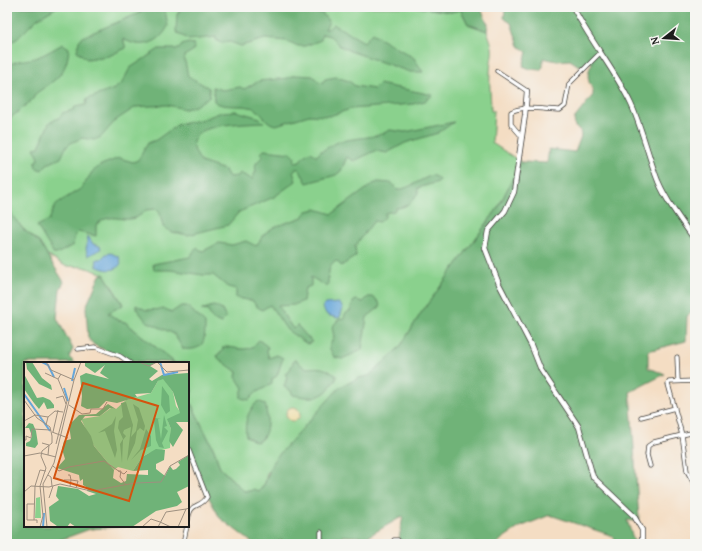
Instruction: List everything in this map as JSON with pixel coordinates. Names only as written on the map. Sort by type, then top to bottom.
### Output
[{"type":"street","points":[[573,7],[632,105],[652,166],[664,194],[695,240]]},
{"type":"street","points":[[522,137],[511,124],[511,112],[516,109],[526,108],[560,110],[565,106],[569,84],[600,53]]},
{"type":"street","points":[[498,72],[527,91],[526,108],[514,192],[505,211],[488,231],[485,248],[499,284],[531,345],[541,370],[579,426],[593,477],[634,516],[642,530],[642,544]]},
{"type":"street","points":[[78,349],[95,347],[120,356],[129,362]]},
{"type":"street","points":[[677,357],[678,381]]},
{"type":"street","points":[[693,482],[687,471],[682,435],[668,384],[669,382],[678,381],[695,381]]},
{"type":"street","points":[[641,417],[674,408]]},
{"type":"street","points":[[650,466],[647,455],[648,446],[654,442],[695,432]]},
{"type":"street","points":[[189,451],[207,497],[203,502],[194,506],[190,510],[189,515]]},
{"type":"street","points":[[183,544],[187,527]]},
{"type":"street","points":[[321,532],[321,540],[326,544]]},
{"type":"street","points":[[392,544],[394,540],[398,540]]},
{"type":"green space","points":[[7,7],[416,7],[451,12],[461,10],[468,24],[487,31],[490,38],[492,48],[490,73],[491,111],[494,111],[492,143],[521,162],[498,208],[421,313],[400,347],[369,376],[359,378],[267,473],[265,483],[259,492],[244,491],[220,468],[214,450],[190,401],[192,391],[189,382],[189,362],[174,362],[125,322],[110,315],[108,313],[123,304],[104,274],[84,267],[65,266],[47,255],[39,242],[23,229],[7,208]]},
{"type":"green space","points":[[7,7],[57,7],[37,19],[17,39],[7,44]]},
{"type":"green space","points":[[148,7],[162,7],[165,10],[168,26],[160,37],[154,41],[136,44],[123,39],[126,48],[109,56],[87,59],[77,51],[79,41],[82,37],[137,14]]},
{"type":"green space","points":[[183,7],[315,7],[313,10],[317,13],[322,13],[329,22],[325,29],[328,29],[333,24],[364,42],[372,33],[414,58],[423,72],[410,72],[350,51],[340,46],[330,36],[322,34],[321,40],[305,46],[298,46],[287,41],[265,39],[241,46],[230,42],[221,43],[216,40],[216,37],[189,40],[176,32],[177,14]]},
{"type":"green space","points":[[416,7],[480,7],[488,24],[487,31],[468,24],[461,10],[451,12]]},
{"type":"green space","points":[[503,7],[695,7],[695,307],[694,311],[687,316],[686,341],[648,351],[648,368],[665,374],[630,392],[639,519],[633,521],[627,520],[635,544],[617,544],[613,536],[550,515],[520,527],[503,538],[497,544],[405,544],[399,539],[403,516],[367,537],[342,536],[342,544],[288,544],[282,540],[273,544],[254,544],[220,518],[201,483],[189,452],[189,382],[192,391],[190,401],[214,450],[220,468],[244,491],[254,489],[259,492],[265,483],[273,461],[340,387],[359,378],[369,376],[400,347],[421,313],[498,208],[521,162],[547,163],[549,149],[575,152],[581,136],[580,130],[575,127],[574,119],[593,95],[593,89],[589,82],[588,76],[589,69],[593,62],[586,62],[585,65],[579,66],[570,60],[557,61],[543,58],[543,67],[540,70],[530,69],[523,66],[527,52],[519,46],[511,23],[504,18],[505,10]]},
{"type":"green space","points":[[188,43],[194,44],[194,50],[184,56],[188,76],[209,88],[210,96],[195,106],[185,109],[167,105],[136,107],[116,120],[101,137],[94,140],[82,138],[71,143],[66,147],[61,158],[47,164],[42,170],[36,168],[35,163],[39,158],[34,148],[39,147],[49,123],[60,117],[62,113],[73,110],[75,107],[86,105],[87,99],[114,89],[122,83],[130,68],[159,49],[179,49],[182,45]]},
{"type":"green space","points":[[63,44],[69,48],[66,65],[63,71],[59,76],[35,94],[33,99],[7,121],[8,66],[18,61],[38,57]]},
{"type":"green space","points":[[295,75],[313,76],[321,84],[325,79],[336,77],[349,81],[355,86],[374,89],[379,84],[433,95],[425,101],[413,104],[351,109],[329,116],[309,115],[276,125],[270,123],[257,110],[247,106],[223,105],[214,101],[213,87],[223,90],[240,87],[244,89],[259,81],[288,78]]},
{"type":"green space","points":[[236,111],[260,118],[264,122],[226,125],[206,130],[198,134],[194,139],[194,148],[201,162],[225,170],[229,177],[238,176],[240,173],[252,179],[256,171],[255,169],[258,161],[263,157],[261,153],[264,150],[291,153],[295,157],[294,162],[300,161],[305,155],[311,152],[317,156],[321,151],[344,140],[378,135],[390,130],[405,132],[454,122],[438,133],[405,143],[387,153],[375,151],[354,161],[347,157],[341,171],[336,175],[307,183],[299,169],[295,169],[293,172],[296,181],[274,197],[239,212],[228,225],[188,235],[171,232],[163,227],[160,213],[156,209],[146,210],[133,219],[109,218],[103,220],[96,225],[96,236],[78,232],[75,235],[73,245],[57,254],[54,254],[37,226],[49,220],[56,204],[82,188],[92,172],[101,165],[119,158],[133,162],[138,160],[148,143],[156,140],[177,125],[203,119],[222,112]]},
{"type":"green space","points":[[433,175],[439,180],[438,182],[418,188],[418,193],[409,204],[396,208],[394,211],[385,213],[385,217],[380,222],[374,221],[355,246],[356,256],[341,266],[337,261],[331,265],[327,287],[311,277],[311,286],[305,288],[303,301],[294,305],[278,306],[293,329],[297,325],[312,342],[307,344],[287,330],[270,305],[262,310],[256,306],[253,301],[236,298],[236,289],[228,287],[213,275],[170,270],[154,270],[153,264],[190,257],[196,248],[203,251],[219,243],[232,245],[246,241],[256,246],[265,233],[274,227],[303,217],[307,211],[316,209],[332,214],[373,184],[378,182],[392,183],[397,190]]},
{"type":"green space","points":[[7,208],[23,229],[39,242],[64,282],[60,289],[57,318],[73,349],[69,357],[74,362],[24,362],[24,527],[118,527],[90,529],[49,544],[7,544]]},
{"type":"green space","points":[[104,274],[123,305],[108,313],[119,321],[125,322],[174,362],[129,361],[94,345],[88,338],[86,307],[100,275]]},
{"type":"green space","points":[[368,297],[373,297],[379,302],[380,307],[367,317],[362,350],[342,359],[334,357],[329,347],[334,337],[332,327],[339,319],[344,318],[345,314],[350,311],[353,302],[356,300],[363,302]]},
{"type":"green space","points":[[136,305],[146,310],[165,309],[172,312],[181,306],[187,306],[205,323],[205,335],[202,344],[196,348],[183,349],[174,334],[146,321],[136,308]]},
{"type":"green space","points":[[213,306],[222,310],[226,318],[221,323],[212,319],[208,311],[201,310]]},
{"type":"green space","points":[[259,340],[268,347],[267,351],[269,358],[277,355],[283,358],[277,376],[272,379],[272,384],[257,392],[249,400],[241,398],[243,388],[236,377],[237,372],[218,358],[217,355],[222,352],[223,347],[245,349],[253,346]]},
{"type":"green space","points":[[294,360],[297,360],[300,364],[307,368],[320,368],[326,370],[336,375],[336,380],[322,395],[310,397],[293,395],[290,390],[284,387],[287,377],[285,374],[289,372]]},
{"type":"green space","points":[[258,401],[265,404],[267,426],[264,436],[261,440],[256,442],[246,436],[246,421],[249,413]]},
{"type":"sand","points":[[293,407],[298,409],[300,414],[298,419],[293,421],[288,419],[286,414],[288,409]]},
{"type":"water","points":[[88,236],[93,244],[100,246],[101,249],[88,256],[86,249]]},
{"type":"water","points":[[111,253],[119,257],[121,263],[119,266],[110,270],[96,266],[97,259],[101,259],[106,254]]},
{"type":"water","points":[[339,303],[343,308],[340,317],[337,318],[327,315],[322,307],[325,304]]}]
